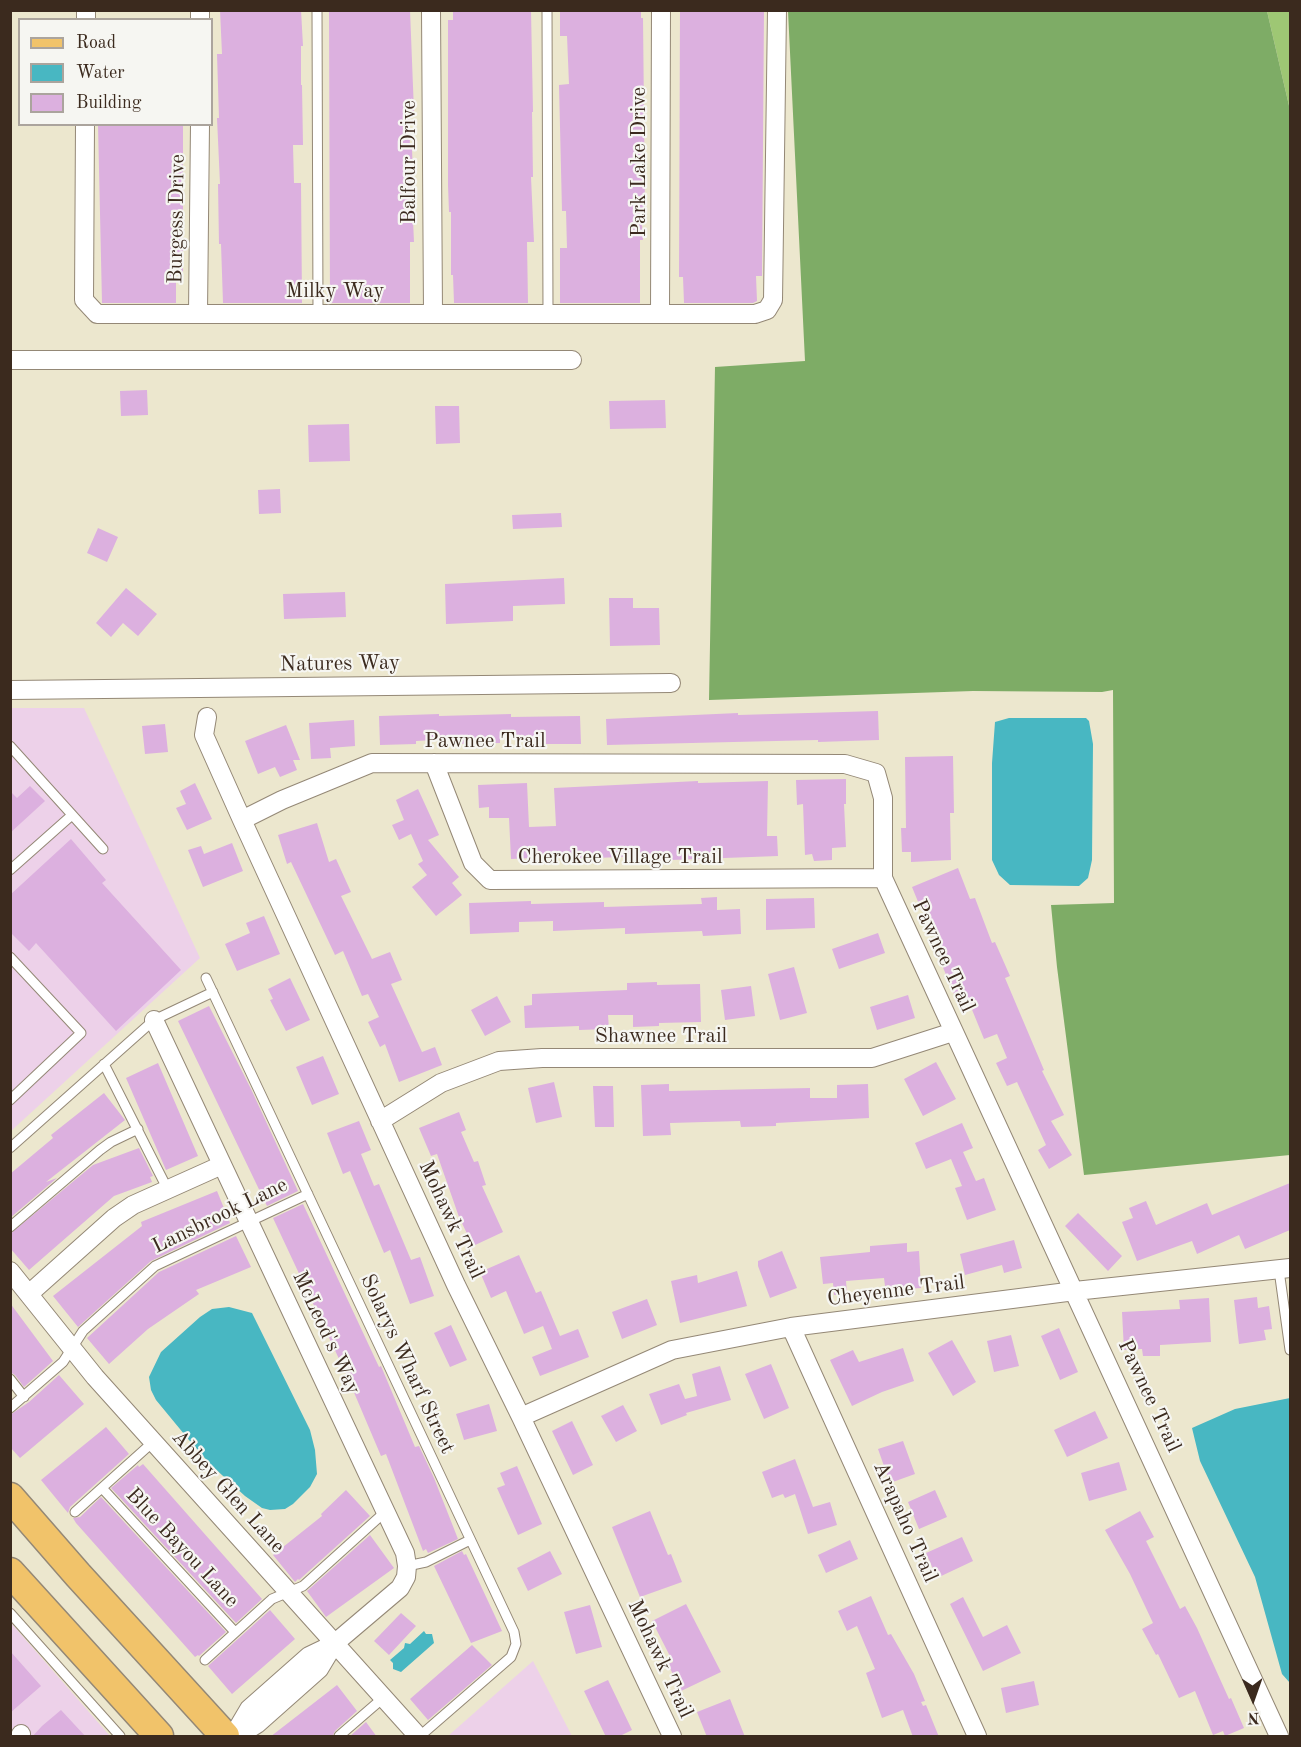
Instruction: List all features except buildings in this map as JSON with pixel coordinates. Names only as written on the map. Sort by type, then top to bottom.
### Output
[{"type":"main road","points":[[10,1497],[225,1737]]},
{"type":"main road","points":[[10,1516],[34,1543],[78,1575]]},
{"type":"main road","points":[[10,1572],[159,1737]]},
{"type":"street","name":"Balfour Drive","points":[[431,10],[433,313]]},
{"type":"street","name":"Park Lake Drive","points":[[660,314],[661,10]]},
{"type":"street","name":"Milky Way","points":[[86,126],[84,300],[97,314],[754,314],[766,310],[773,300],[777,10]]},
{"type":"street","name":"Burgess Drive","points":[[198,313],[200,126]]},
{"type":"street","points":[[10,360],[572,360]]},
{"type":"street","name":"Natures Way","points":[[10,690],[671,683]]},
{"type":"street","name":"Mohawk Trail","points":[[207,717],[204,735],[242,820],[456,1285],[672,1737]]},
{"type":"street","name":"Cherokee Village Trail","points":[[434,763],[473,863],[490,880],[883,878]]},
{"type":"street","name":"Pawnee Trail","points":[[242,820],[282,800],[372,764],[845,764],[876,773],[883,798],[883,878],[1279,1737]]},
{"type":"street","name":"McLeod's Way","points":[[154,1020],[405,1553],[407,1566]]},
{"type":"street","name":"Shawnee Trail","points":[[380,1121],[441,1083],[499,1061],[542,1058],[872,1058],[953,1032]]},
{"type":"street","points":[[30,1293],[114,1218],[133,1205],[222,1165]]},
{"type":"street","name":"Cheyenne Trail","points":[[521,1417],[672,1350],[791,1327],[1075,1291],[1285,1269]]},
{"type":"street","name":"Abbey Glen Lane","points":[[10,1271],[30,1293],[95,1377],[419,1737]]},
{"type":"street","name":"Arapaho Trail","points":[[791,1327],[977,1737]]},
{"type":"street","points":[[233,1737],[249,1709],[309,1656],[334,1644],[400,1588],[406,1577],[407,1566]]},
{"type":"street","points":[[238,1737],[257,1724],[319,1669],[334,1644]]},
{"type":"lane","points":[[317,10],[318,313]]},
{"type":"lane","points":[[547,10],[548,313]]},
{"type":"lane","points":[[10,746],[103,849]]},
{"type":"lane","points":[[10,870],[72,815]]},
{"type":"lane","points":[[10,957],[81,1033],[10,1100]]},
{"type":"lane","name":"Solarys Wharf Street","points":[[206,978],[514,1632],[516,1644],[511,1657],[419,1737]]},
{"type":"lane","points":[[10,1148],[154,1020],[213,992]]},
{"type":"lane","points":[[104,1064],[168,1190]]},
{"type":"lane","points":[[10,1227],[100,1150],[138,1129]]},
{"type":"lane","name":"Lansbrook Lane","points":[[10,1408],[63,1362],[82,1331],[155,1266],[308,1194]]},
{"type":"lane","points":[[1285,1269],[1290,1350]]},
{"type":"lane","points":[[10,1379],[24,1396]]},
{"type":"lane","name":"Blue Bayou Lane","points":[[75,1512],[153,1442]]},
{"type":"lane","name":"Blue Bayou Lane","points":[[102,1488],[235,1632]]},
{"type":"lane","name":"Blue Bayou Lane","points":[[205,1660],[272,1599],[303,1586],[385,1512]]},
{"type":"lane","points":[[407,1566],[426,1562],[470,1540]]},
{"type":"lane","points":[[10,1613],[120,1737]]},
{"type":"lane","points":[[339,1737],[383,1698]]},
{"type":"shaded area","points":[[11,708],[84,708],[200,958],[11,1131]]},
{"type":"shaded area","points":[[11,1623],[110,1736],[11,1736]]},
{"type":"shaded area","points":[[533,1661],[572,1736],[448,1736]]},
{"type":"green space","points":[[788,11],[1267,11],[1290,110],[1290,1155],[1084,1175],[1051,905],[1114,903],[1113,690],[1102,692],[973,691],[709,700],[715,367],[805,361]]},
{"type":"green space","points":[[1267,11],[1290,11],[1290,110]]},
{"type":"water","points":[[1009,718],[1086,718],[1089,721],[1093,744],[1092,860],[1088,878],[1079,886],[1010,885],[999,875],[992,860],[992,763],[995,722]]},
{"type":"water","points":[[229,1307],[252,1313],[310,1430],[317,1474],[310,1487],[285,1509],[262,1508],[245,1496],[211,1465],[156,1400],[151,1390],[149,1377],[161,1352],[212,1309]]},
{"type":"water","points":[[1290,1398],[1290,1683],[1282,1674],[1255,1577],[1200,1461],[1192,1428],[1235,1409]]},
{"type":"water","points":[[424,1631],[426,1634],[432,1634],[434,1643],[401,1672],[393,1669],[393,1663],[390,1660],[404,1648],[405,1643],[410,1644]]}]
